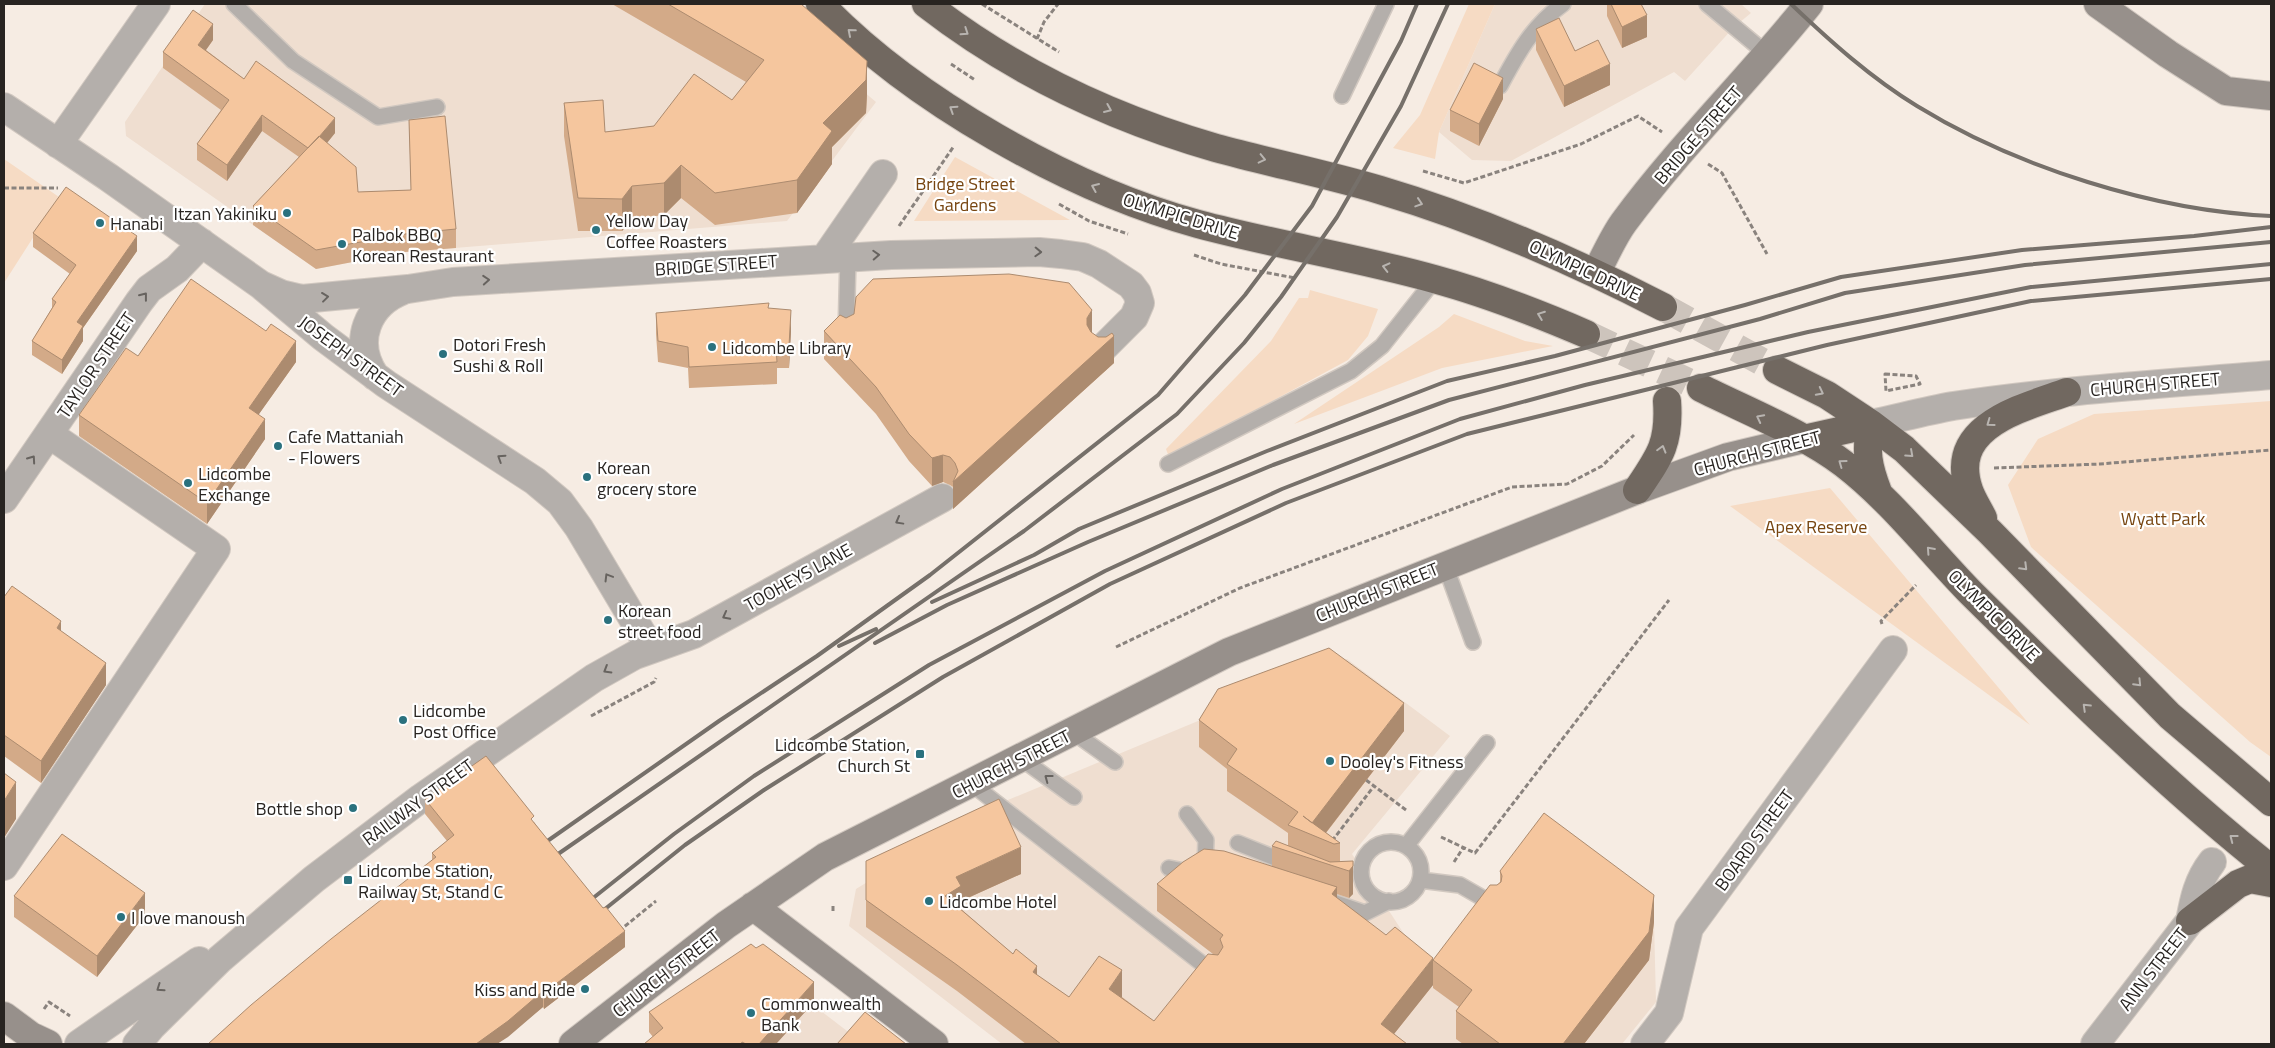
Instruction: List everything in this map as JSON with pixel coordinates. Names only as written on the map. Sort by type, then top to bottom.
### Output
[{"type":"highway","name":"OLYMPIC DRIVE","points":[[820,4],[882,59],[926,91],[988,131],[1076,179],[1159,212],[1198,224],[1435,279],[1543,315],[1586,334]]},
{"type":"highway","name":"OLYMPIC DRIVE","points":[[926,4],[1011,61],[1052,84],[1129,118],[1217,148],[1361,185],[1426,205],[1537,247],[1663,306]]},
{"type":"highway","points":[[1777,370],[1827,395],[1872,424],[1909,453],[1990,532],[2170,716],[2271,802]]},
{"type":"highway","name":"OLYMPIC DRIVE","points":[[1701,388],[1804,439],[1842,463],[1878,492],[1939,560],[2126,745],[2227,834],[2271,868]]},
{"type":"highway","points":[[1990,532],[1969,490],[1965,472],[1968,453],[1982,429],[2000,416],[2067,392]]},
{"type":"highway","points":[[1637,490],[1660,455],[1667,414]]},
{"type":"highway","points":[[1872,424],[1868,440],[1868,463],[1878,492]]},
{"type":"highway","name":"CHURCH STREET","points":[[1804,439],[1872,424]]},
{"type":"highway","points":[[2190,921],[2238,884],[2250,879],[2271,883]]},
{"type":"main road","name":"BRIDGE STREET","points":[[1596,273],[1622,224],[1685,148],[1768,55],[1809,4]]},
{"type":"main road","points":[[2098,4],[2168,54],[2226,91],[2271,96]]},
{"type":"main road","name":"CHURCH STREET","points":[[573,1044],[753,906],[825,858],[1229,652],[1637,490],[1728,457],[1804,439]]},
{"type":"main road","points":[[753,906],[934,1044]]},
{"type":"main road","points":[[4,1016],[38,1042]]},
{"type":"street","points":[[58,144],[156,4]]},
{"type":"street","name":"JOSEPH STREET","points":[[4,107],[261,285],[323,337],[375,376],[535,481],[560,502],[579,528],[650,649]]},
{"type":"street","points":[[836,257],[883,174]]},
{"type":"street","name":"TAYLOR STREET","points":[[4,499],[144,295],[177,269],[202,243]]},
{"type":"street","name":"BRIDGE STREET","points":[[261,285],[280,294],[302,299],[408,289],[454,282],[836,257],[1039,252],[1082,257],[1105,268],[1131,285],[1137,293],[1140,303],[1134,317],[1102,350]]},
{"type":"street","points":[[375,376],[367,360],[364,344],[370,317],[381,302],[408,289]]},
{"type":"street","name":"CHURCH STREET","points":[[1872,424],[1950,407],[2067,392],[2271,375]]},
{"type":"street","points":[[4,866],[216,549],[49,434]]},
{"type":"street","name":"TOOHEYS LANE","points":[[650,649],[694,634],[942,498]]},
{"type":"street","name":"RAILWAY STREET","points":[[79,1044],[314,879],[421,798],[594,678],[624,660],[650,649]]},
{"type":"street","name":"BOARD STREET","points":[[1645,1044],[1669,1012],[1689,928],[1893,650]]},
{"type":"street","name":"ANN STREET","points":[[2095,1044],[2190,921],[2201,878],[2212,862]]},
{"type":"street","name":"RAILWAY STREET","points":[[137,1044],[152,1026],[220,959],[314,879]]},
{"type":"lane","points":[[234,4],[293,61],[378,117],[437,106]]},
{"type":"lane","points":[[1342,96],[1386,4]]},
{"type":"lane","points":[[1500,86],[1519,50],[1535,29],[1563,4]]},
{"type":"lane","points":[[1707,4],[1768,55]]},
{"type":"lane","points":[[836,257],[846,336]]},
{"type":"lane","points":[[1168,464],[1351,371],[1382,346],[1435,279]]},
{"type":"lane","points":[[1445,565],[1473,642]]},
{"type":"lane","points":[[1073,732],[1115,762]]},
{"type":"lane","points":[[1406,846],[1486,743]]},
{"type":"lane","points":[[1022,758],[1074,797]]},
{"type":"lane","points":[[972,784],[1214,973]]},
{"type":"lane","points":[[1169,868],[1184,871],[1212,866],[1206,840],[1187,814]]},
{"type":"lane","points":[[1319,898],[1365,913],[1408,896],[1420,880],[1419,861],[1406,846],[1388,842],[1378,845],[1364,858],[1362,878],[1365,887],[1372,894],[1389,902]]},
{"type":"lane","points":[[1238,843],[1307,871]]},
{"type":"lane","points":[[1343,880],[1362,878]]},
{"type":"lane","points":[[1420,880],[1460,885],[1493,904]]},
{"type":"path","points":[[982,4],[1060,53]]},
{"type":"path","points":[[1036,39],[1044,22],[1058,4]]},
{"type":"path","points":[[951,64],[975,80]]},
{"type":"path","points":[[1413,168],[1464,183],[1581,144],[1638,116]]},
{"type":"path","points":[[891,255],[895,232],[954,146]]},
{"type":"path","points":[[1722,173],[1767,254]]},
{"type":"path","points":[[4,188],[58,188]]},
{"type":"path","points":[[1886,374],[1916,376],[1920,384],[1886,391],[1886,374]]},
{"type":"path","points":[[1116,646],[1240,588],[1512,487],[1567,484],[1602,466],[1642,428],[1667,414]]},
{"type":"path","points":[[1986,465],[1993,468],[2100,464],[2271,450]]},
{"type":"path","points":[[1893,650],[1881,621],[1916,585]]},
{"type":"path","points":[[1366,780],[1443,838],[1475,853],[1669,600]]},
{"type":"path","points":[[1326,848],[1374,786]]},
{"type":"path","points":[[613,936],[656,900]]},
{"type":"path","points":[[833,904],[833,912]]},
{"type":"path","points":[[44,1009],[49,1002],[72,1018]]},
{"type":"shaded area","points":[[205,4],[766,4],[785,25],[876,102],[787,221],[405,252],[316,269],[126,136],[125,122]]},
{"type":"shaded area","points":[[1495,4],[1741,4],[1751,13],[1734,27],[1685,81],[1674,72],[1511,161],[1472,160],[1439,132]]},
{"type":"shaded area","points":[[1347,659],[1450,736],[1352,854],[1434,980],[1544,837],[1654,922],[1656,1002],[1622,1044],[1002,1044],[849,926],[856,889],[984,810]]},
{"type":"shaded area","points":[[761,965],[864,1044],[646,1044]]},
{"type":"green space","points":[[1469,4],[1495,4],[1439,132],[1435,159],[1393,148],[1420,115]]},
{"type":"green space","name":"Bridge Street Gardens","points":[[955,157],[1070,220],[914,221]]},
{"type":"green space","points":[[4,159],[59,197],[4,283]]},
{"type":"green space","points":[[1310,290],[1378,309],[1368,336],[1348,360],[1169,457],[1166,449],[1271,341],[1299,298],[1308,298]]},
{"type":"green space","points":[[1454,314],[1525,341],[1553,346],[1442,368],[1294,424],[1439,327]]},
{"type":"green space","name":"Wyatt Park","points":[[2271,401],[2271,757],[2250,742],[2031,547],[2008,485],[2038,439],[2094,414]]},
{"type":"green space","name":"Apex Reserve","points":[[1830,488],[2030,725],[1730,506]]},
{"type":"building","points":[[668,4],[801,4],[867,61],[866,80],[823,123],[832,131],[797,180],[715,193],[681,165],[664,183],[632,186],[622,199],[578,198],[564,103],[603,100],[605,132],[654,126],[694,74],[732,100],[764,60]]},
{"type":"building","points":[[1611,4],[1641,4],[1647,15],[1622,27]]},
{"type":"building","points":[[193,10],[213,24],[198,45],[244,79],[256,61],[335,118],[308,148],[262,115],[227,165],[197,144],[229,100],[163,52]]},
{"type":"building","points":[[1559,18],[1575,51],[1598,40],[1610,64],[1564,86],[1536,29]]},
{"type":"building","points":[[1474,63],[1503,78],[1479,124],[1450,110]]},
{"type":"building","points":[[445,116],[456,229],[405,234],[316,250],[253,206],[319,136],[356,167],[358,192],[411,190],[409,120]]},
{"type":"building","points":[[66,187],[137,236],[77,322],[83,326],[62,360],[32,341],[56,302],[52,299],[76,265],[33,233]]},
{"type":"building","points":[[1009,274],[1069,283],[1092,310],[1087,318],[1087,325],[1091,332],[1098,337],[1106,337],[1112,333],[1114,336],[953,482],[958,471],[950,457],[943,455],[932,458],[909,434],[876,387],[824,331],[840,315],[846,318],[854,314],[856,297],[873,279]]},
{"type":"building","points":[[191,279],[266,331],[271,324],[296,341],[249,408],[265,419],[207,503],[79,415],[126,348],[138,356]]},
{"type":"building","points":[[769,303],[768,308],[791,310],[789,346],[776,347],[777,362],[689,367],[688,347],[658,341],[656,313]]},
{"type":"building","points":[[12,586],[61,621],[57,628],[106,663],[41,761],[4,735],[4,597]]},
{"type":"building","points":[[1329,648],[1404,703],[1312,823],[1340,843],[1334,844],[1288,825],[1298,812],[1227,764],[1237,749],[1199,720],[1218,689]]},
{"type":"building","points":[[486,756],[534,816],[531,819],[603,908],[606,907],[625,931],[544,993],[543,991],[508,1021],[476,1044],[208,1044],[251,1005],[331,939],[436,857],[432,853],[454,835],[425,799]]},
{"type":"building","points":[[4,773],[16,782],[4,801]]},
{"type":"building","points":[[999,799],[1021,847],[956,877],[961,886],[945,896],[1013,954],[1016,949],[1037,966],[1033,972],[1069,997],[1099,956],[1122,970],[1109,989],[1154,1021],[1208,954],[1218,955],[1223,947],[1220,939],[1223,935],[1157,884],[1183,862],[1204,849],[1224,851],[1337,887],[1332,894],[1386,935],[1395,927],[1433,958],[1381,1024],[1407,1044],[1061,1044],[957,965],[866,900],[866,861]]},
{"type":"building","points":[[1544,813],[1654,895],[1649,932],[1563,1044],[1500,1044],[1456,1011],[1472,990],[1433,960],[1490,885],[1497,885],[1501,882],[1502,876],[1500,871]]},
{"type":"building","points":[[62,834],[145,893],[97,956],[14,896]]},
{"type":"building","points":[[1276,841],[1330,862],[1353,861],[1353,866],[1349,871],[1272,846]]},
{"type":"building","points":[[751,944],[756,948],[763,944],[814,982],[759,1044],[746,1044],[742,1042],[741,1044],[644,1044],[663,1028],[649,1012]]},
{"type":"building","points":[[865,1012],[906,1044],[837,1044]]},
{"type":"tunnel","points":[[1663,307],[1777,370]]},
{"type":"tunnel","points":[[1586,334],[1701,388]]},
{"type":"railway","points":[[536,849],[719,721],[817,656],[930,575],[1158,395],[1245,295],[1312,206],[1401,41],[1417,4]]},
{"type":"railway","points":[[548,861],[1024,531],[1177,414],[1244,343],[1281,297],[1337,217],[1401,106],[1448,4]]},
{"type":"railway","points":[[1791,4],[1851,58],[1900,95],[1956,128],[1998,148],[2088,182],[2134,195],[2181,205],[2271,216]]},
{"type":"railway","points":[[932,602],[1034,555],[1079,529],[1267,451],[1447,381],[1555,356],[1841,277],[2022,250],[2194,236],[2271,227]]},
{"type":"railway","points":[[875,643],[947,605],[1088,542],[1273,465],[1449,400],[1760,319],[1845,293],[2025,265],[2271,242]]},
{"type":"railway","points":[[583,906],[674,834],[754,776],[929,665],[1105,571],[1282,489],[1460,419],[1585,385],[1808,332],[2031,287],[2271,264]]},
{"type":"railway","points":[[595,917],[685,845],[764,790],[943,677],[1110,584],[1286,503],[1467,434],[1827,345],[2031,301],[2271,279]]},
{"type":"railway","points":[[839,646],[876,629]]},
{"type":"place","name":"Itzan Yakiniku","points":[[287,213]]},
{"type":"place","name":"Hanabi","points":[[100,223]]},
{"type":"place","name":"Yellow Day Coffee Roasters","points":[[596,230]]},
{"type":"place","name":"Palbok BBQ Korean Restaurant","points":[[342,244]]},
{"type":"place","name":"Lidcombe Library","points":[[712,347]]},
{"type":"place","name":"Dotori Fresh Sushi & Roll","points":[[443,354]]},
{"type":"place","name":"Cafe Mattaniah - Flowers","points":[[278,446]]},
{"type":"place","name":"Korean grocery store","points":[[587,477]]},
{"type":"place","name":"Lidcombe Exchange","points":[[188,483]]},
{"type":"place","name":"Korean street food","points":[[608,620]]},
{"type":"place","name":"Lidcombe Post Office","points":[[403,720]]},
{"type":"place","name":"Lidcombe Station, Church St","points":[[920,754]]},
{"type":"place","name":"Dooley's Fitness","points":[[1330,761]]},
{"type":"place","name":"Bottle shop","points":[[353,808]]},
{"type":"place","name":"Lidcombe Station, Railway St, Stand C","points":[[348,880]]},
{"type":"place","name":"Lidcombe Hotel","points":[[929,901]]},
{"type":"place","name":"I love manoush","points":[[121,917]]},
{"type":"place","name":"Kiss and Ride","points":[[585,989]]},
{"type":"place","name":"Commonwealth Bank","points":[[751,1013]]}]
